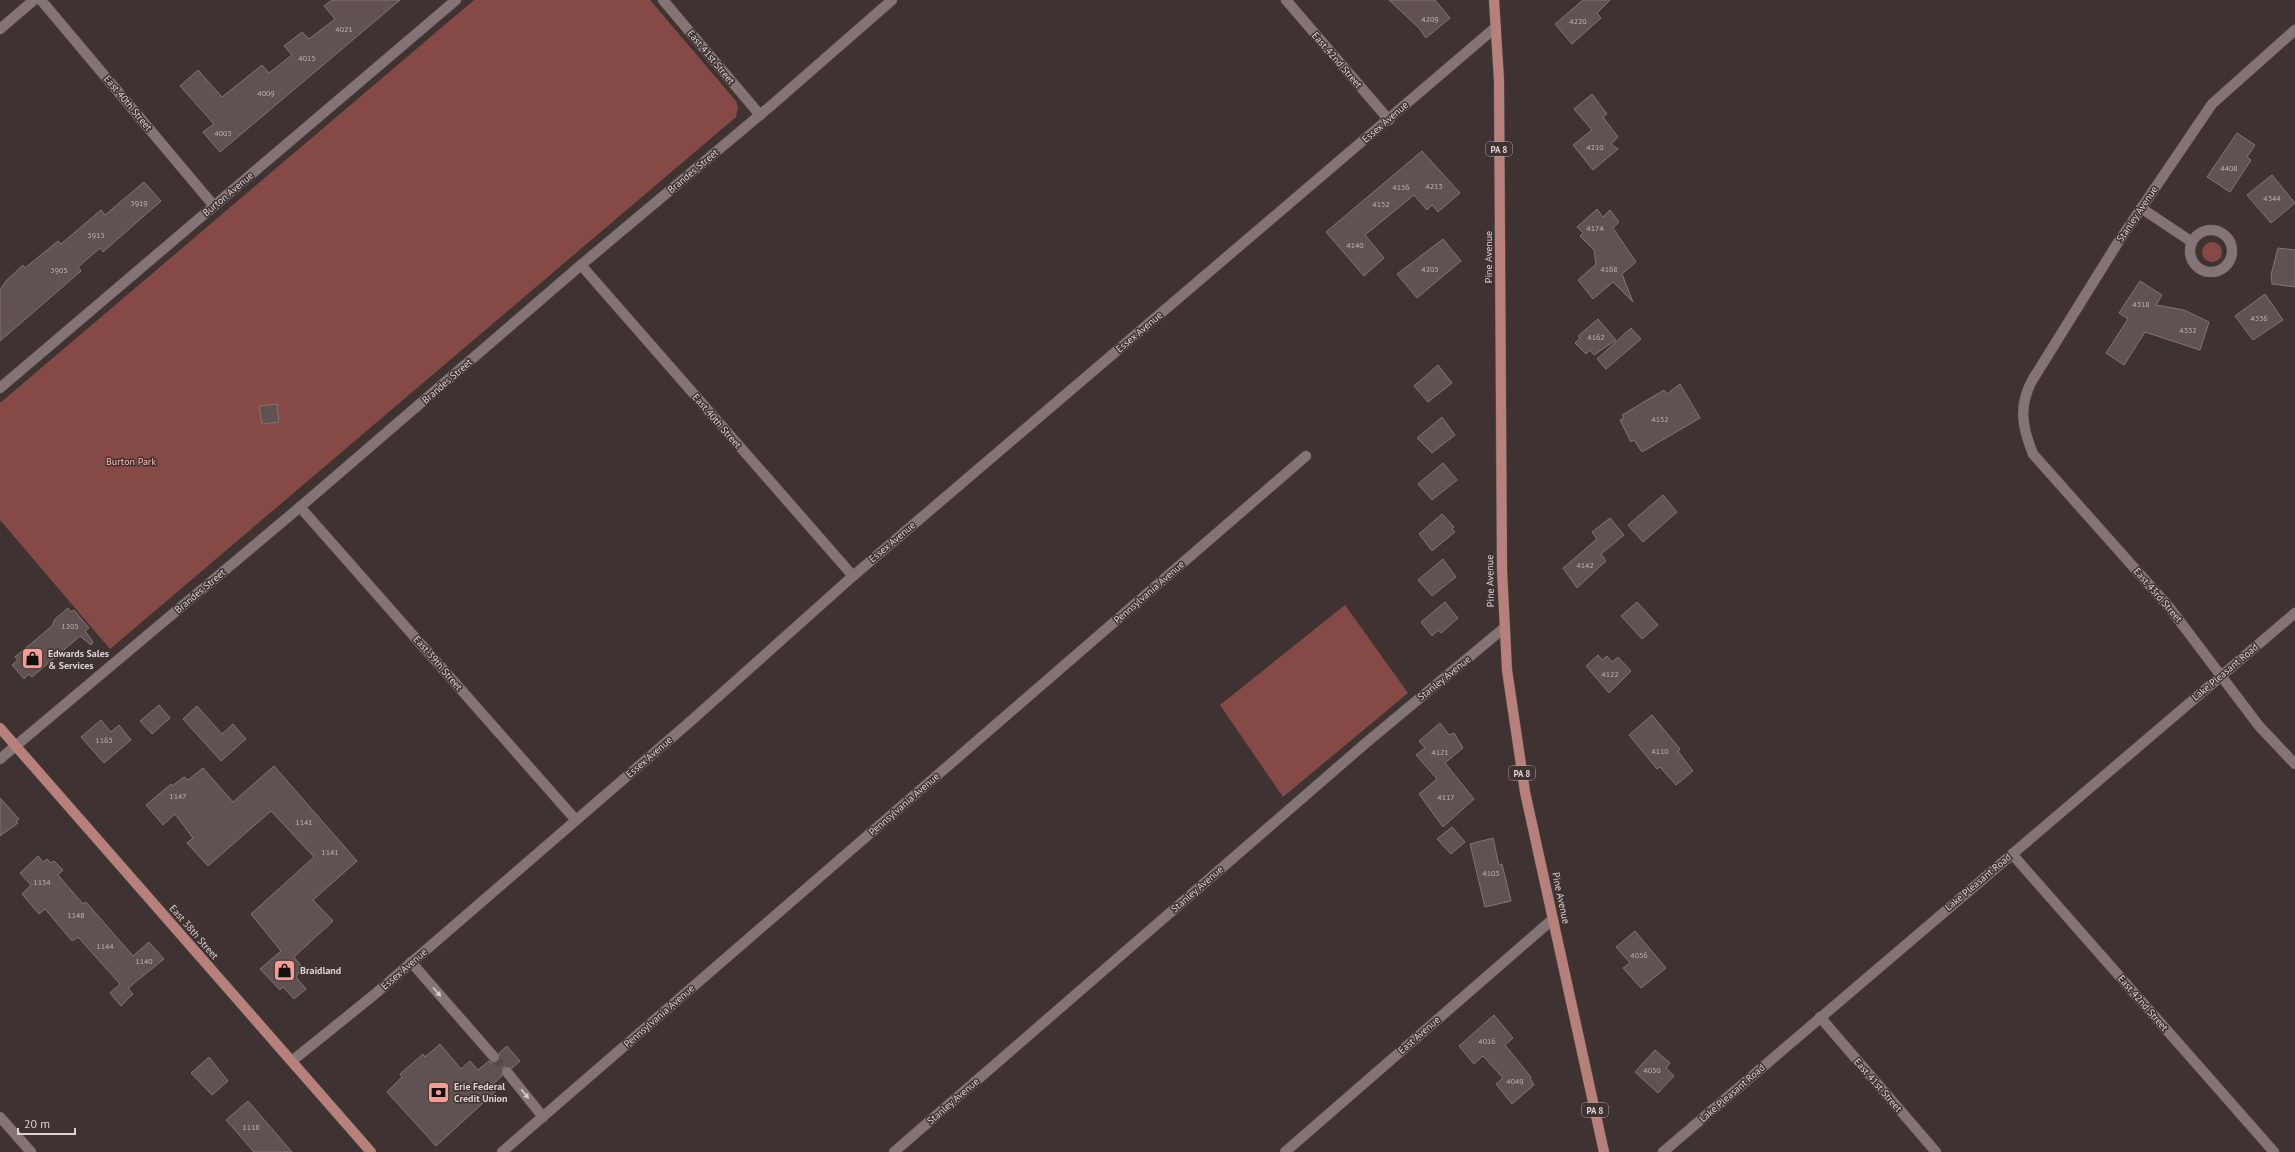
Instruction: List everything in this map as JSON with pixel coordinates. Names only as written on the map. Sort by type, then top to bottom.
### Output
[{"type":"main road","name":"Pine Avenue","points":[[1494,0],[1499,80],[1504,628],[1507,670],[1518,749],[1553,919],[1604,1152]]},
{"type":"main road","name":"East 38th Street","points":[[0,728],[371,1152]]},
{"type":"street","points":[[0,29],[34,0]]},
{"type":"street","name":"East 40th Street","points":[[41,0],[214,206]]},
{"type":"street","name":"Burton Avenue","points":[[0,388],[456,0]]},
{"type":"street","name":"East 41st Street","points":[[662,0],[760,115]]},
{"type":"street","name":"Brandes Street","points":[[0,759],[300,507],[581,265],[760,115],[892,0]]},
{"type":"street","name":"East 42nd Street","points":[[1286,0],[1388,120]]},
{"type":"street","name":"Essex Avenue","points":[[292,1061],[350,1015],[575,819],[721,695],[853,576],[1496,27]]},
{"type":"street","name":"Stanley Avenue","points":[[2024,426],[2023,412],[2025,392],[2141,208],[2212,104],[2295,30]]},
{"type":"street","points":[[2141,208],[2192,242]]},
{"type":"street","points":[[2208,230],[2221,232],[2227,236],[2233,249],[2230,262],[2219,272],[2212,273],[2198,268],[2190,256],[2192,242],[2196,236],[2208,230]]},
{"type":"street","name":"East 40th Street","points":[[581,265],[853,576]]},
{"type":"street","name":"East 43rd Street","points":[[2024,426],[2033,454],[2169,607],[2222,675],[2259,726],[2295,764]]},
{"type":"street","name":"Pennsylvania Avenue","points":[[502,1152],[1306,456]]},
{"type":"street","name":"East 39th Street","points":[[300,507],[575,819]]},
{"type":"street","name":"Lake Pleasant Road","points":[[1663,1152],[2295,613]]},
{"type":"street","name":"Stanley Avenue","points":[[894,1152],[1367,742],[1504,628]]},
{"type":"street","name":"East 42nd Street","points":[[2012,854],[2274,1152]]},
{"type":"street","name":"East Avenue","points":[[1285,1152],[1553,919]]},
{"type":"street","points":[[411,962],[494,1057]]},
{"type":"street","name":"East 41st Street","points":[[1820,1017],[1936,1152]]},
{"type":"street","points":[[507,1072],[543,1116]]},
{"type":"street","points":[[0,1117],[31,1152]]},
{"type":"green space","name":"Burton Park","points":[[474,0],[650,0],[736,101],[738,107],[736,117],[110,649],[0,520],[0,403]]},
{"type":"green space","points":[[2212,242],[2219,245],[2222,252],[2219,259],[2212,262],[2205,259],[2202,252],[2205,245]]},
{"type":"green space","points":[[1345,605],[1408,693],[1283,797],[1220,705]]},
{"type":"building","points":[[332,0],[400,0],[220,152],[203,132],[214,124],[180,86],[198,70],[222,97],[262,65],[269,73],[292,55],[284,46],[302,32],[309,39],[335,19],[324,6]]},
{"type":"building","points":[[1389,0],[1435,0],[1450,18],[1426,38],[1419,28]]},
{"type":"building","points":[[1583,0],[1610,0],[1597,13],[1601,18],[1572,44],[1555,24]]},
{"type":"building","points":[[1592,94],[1607,114],[1603,117],[1618,137],[1611,144],[1618,149],[1593,170],[1573,145],[1592,130],[1574,109]]},
{"type":"building","points":[[2237,133],[2255,145],[2247,157],[2251,160],[2230,192],[2207,177]]},
{"type":"building","points":[[1422,151],[1460,193],[1438,212],[1432,205],[1427,210],[1414,195],[1365,235],[1384,258],[1364,276],[1326,232]]},
{"type":"building","points":[[2272,175],[2295,203],[2271,223],[2247,195]]},
{"type":"building","points":[[144,182],[161,201],[103,252],[100,248],[78,267],[81,271],[0,341],[0,290],[6,281],[23,265],[25,268],[58,241],[61,244],[101,210],[105,215]]},
{"type":"building","points":[[1597,209],[1603,217],[1610,210],[1619,222],[1613,228],[1636,262],[1622,274],[1633,302],[1613,282],[1593,299],[1578,280],[1596,264],[1594,250],[1580,236],[1583,233],[1577,227]]},
{"type":"building","points":[[1443,239],[1461,261],[1417,298],[1397,274]]},
{"type":"building","points":[[2278,248],[2295,250],[2295,287],[2272,284],[2271,275]]},
{"type":"building","points":[[2140,281],[2162,295],[2156,305],[2184,310],[2209,322],[2200,350],[2145,332],[2124,365],[2106,353],[2128,319],[2119,313]]},
{"type":"building","points":[[2265,294],[2283,320],[2253,340],[2235,316]]},
{"type":"building","points":[[1598,319],[1616,340],[1594,355],[1590,350],[1586,354],[1575,343],[1580,338],[1578,336]]},
{"type":"building","points":[[1631,328],[1641,339],[1606,369],[1597,359]]},
{"type":"building","points":[[1438,365],[1452,383],[1428,402],[1414,386]]},
{"type":"building","points":[[1680,384],[1700,418],[1642,452],[1634,440],[1631,442],[1620,420],[1624,418],[1622,415],[1664,390],[1667,394]]},
{"type":"building","points":[[277,404],[279,422],[262,424],[259,406]]},
{"type":"building","points":[[1442,417],[1455,435],[1432,453],[1417,438]]},
{"type":"building","points":[[1443,463],[1457,480],[1432,500],[1418,484]]},
{"type":"building","points":[[1663,495],[1677,512],[1643,542],[1628,525]]},
{"type":"building","points":[[1442,514],[1454,527],[1452,529],[1455,532],[1432,551],[1419,534]]},
{"type":"building","points":[[1610,518],[1624,535],[1601,554],[1606,561],[1577,588],[1563,568],[1597,539],[1592,532]]},
{"type":"building","points":[[1443,559],[1456,577],[1432,596],[1418,580]]},
{"type":"building","points":[[1445,602],[1458,618],[1441,633],[1438,630],[1432,636],[1421,622]]},
{"type":"building","points":[[1637,602],[1658,625],[1642,639],[1621,616]]},
{"type":"building","points":[[68,608],[71,612],[74,610],[89,628],[85,631],[93,642],[91,645],[80,636],[32,677],[29,674],[24,679],[12,665],[18,660],[15,657],[52,626],[55,619]]},
{"type":"building","points":[[1598,655],[1602,660],[1607,656],[1612,662],[1618,657],[1631,671],[1609,693],[1586,666]]},
{"type":"building","points":[[159,705],[170,718],[152,734],[140,721]]},
{"type":"building","points":[[197,706],[222,734],[233,724],[246,739],[221,761],[183,719]]},
{"type":"building","points":[[1652,715],[1680,749],[1678,751],[1693,771],[1676,785],[1660,767],[1657,769],[1629,735]]},
{"type":"building","points":[[101,720],[111,732],[119,725],[131,740],[104,763],[81,737]]},
{"type":"building","points":[[1440,723],[1449,735],[1454,733],[1463,748],[1445,763],[1474,799],[1443,827],[1419,794],[1437,779],[1416,755],[1425,748],[1419,741]]},
{"type":"building","points":[[274,766],[357,861],[313,900],[333,921],[294,957],[302,967],[296,977],[306,989],[294,999],[283,987],[280,990],[260,969],[281,951],[251,914],[314,857],[271,811],[208,866],[187,843],[193,838],[175,814],[163,825],[146,805],[171,784],[172,786],[184,777],[188,780],[203,768],[233,802]]},
{"type":"building","points":[[0,798],[19,819],[16,821],[18,823],[0,836]]},
{"type":"building","points":[[1452,827],[1465,842],[1451,854],[1437,839]]},
{"type":"building","points":[[1493,838],[1499,865],[1502,864],[1511,901],[1485,907],[1470,844]]},
{"type":"building","points":[[38,856],[43,862],[47,859],[51,863],[54,861],[63,870],[58,875],[83,904],[86,902],[133,956],[149,942],[164,959],[128,988],[133,994],[121,1006],[110,993],[120,984],[78,937],[72,941],[45,909],[39,914],[22,894],[31,885],[20,873]]},
{"type":"building","points":[[1635,931],[1666,968],[1641,988],[1623,968],[1630,963],[1616,947]]},
{"type":"building","points":[[1494,1015],[1513,1038],[1505,1045],[1531,1077],[1530,1078],[1534,1085],[1512,1104],[1496,1084],[1503,1078],[1483,1056],[1474,1064],[1459,1046]]},
{"type":"building","points":[[440,1044],[461,1069],[470,1061],[478,1070],[489,1061],[492,1063],[498,1062],[500,1059],[499,1053],[507,1046],[520,1061],[512,1068],[506,1066],[503,1067],[501,1073],[502,1076],[491,1086],[496,1091],[436,1146],[387,1092],[402,1077],[400,1074],[423,1054],[425,1057]]},
{"type":"building","points":[[1655,1050],[1670,1063],[1666,1068],[1674,1076],[1658,1093],[1635,1072]]},
{"type":"building","points":[[209,1057],[228,1081],[212,1095],[191,1073]]},
{"type":"building","points":[[248,1101],[292,1152],[254,1152],[226,1120]]},
{"type":"tunnel","points":[[494,1057],[507,1072]]},
{"type":"place","name":"Edwards Sales & Services","points":[[32,659]]},
{"type":"place","name":"Braidland","points":[[284,970]]},
{"type":"place","name":"Erie Federal Credit Union","points":[[438,1092]]}]
